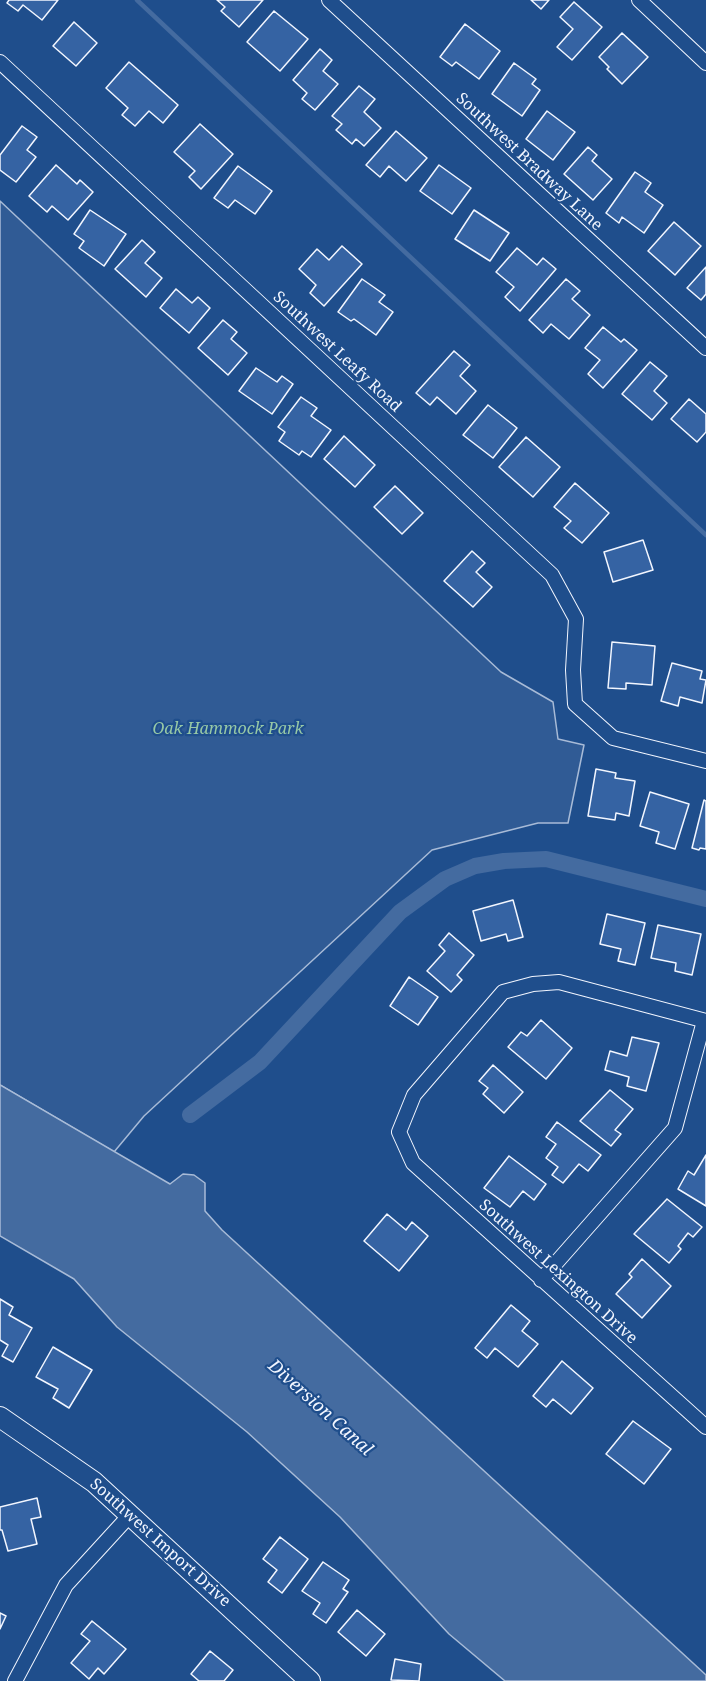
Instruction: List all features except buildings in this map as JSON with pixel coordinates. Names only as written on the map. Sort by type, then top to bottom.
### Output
[{"type":"street","name":"Southwest Bradway Lane","points":[[329,0],[706,348]]},
{"type":"street","points":[[639,0],[706,63]]},
{"type":"street","name":"Southwest Leafy Road","points":[[0,62],[552,575],[576,619],[573,670],[575,704],[613,738],[706,761]]},
{"type":"street","name":"Southwest Lexington Drive","points":[[705,1021],[559,982],[533,984],[503,992],[414,1095],[399,1132],[413,1163],[706,1426]]},
{"type":"street","points":[[541,1280],[675,1128],[705,1021]]},
{"type":"street","name":"Southwest Import Drive","points":[[0,1417],[94,1482],[299,1677]]},
{"type":"street","points":[[15,1681],[66,1585],[130,1515]]},
{"type":"green space","name":"Oak Hammock Park","points":[[0,201],[501,672],[553,702],[558,739],[584,745],[568,823],[538,823],[432,850],[144,1116],[114,1152],[0,1085]]},
{"type":"water","name":"Diversion Canal","points":[[0,1085],[170,1184],[183,1174],[194,1175],[205,1183],[205,1211],[222,1230],[706,1675],[706,1681],[505,1681],[449,1634],[340,1517],[247,1432],[117,1327],[74,1279],[0,1236]]},
{"type":"waterway","points":[[137,0],[706,535]]},
{"type":"waterway","points":[[190,1115],[260,1062],[400,912],[445,879],[475,866],[504,861],[546,859],[706,899]]}]
